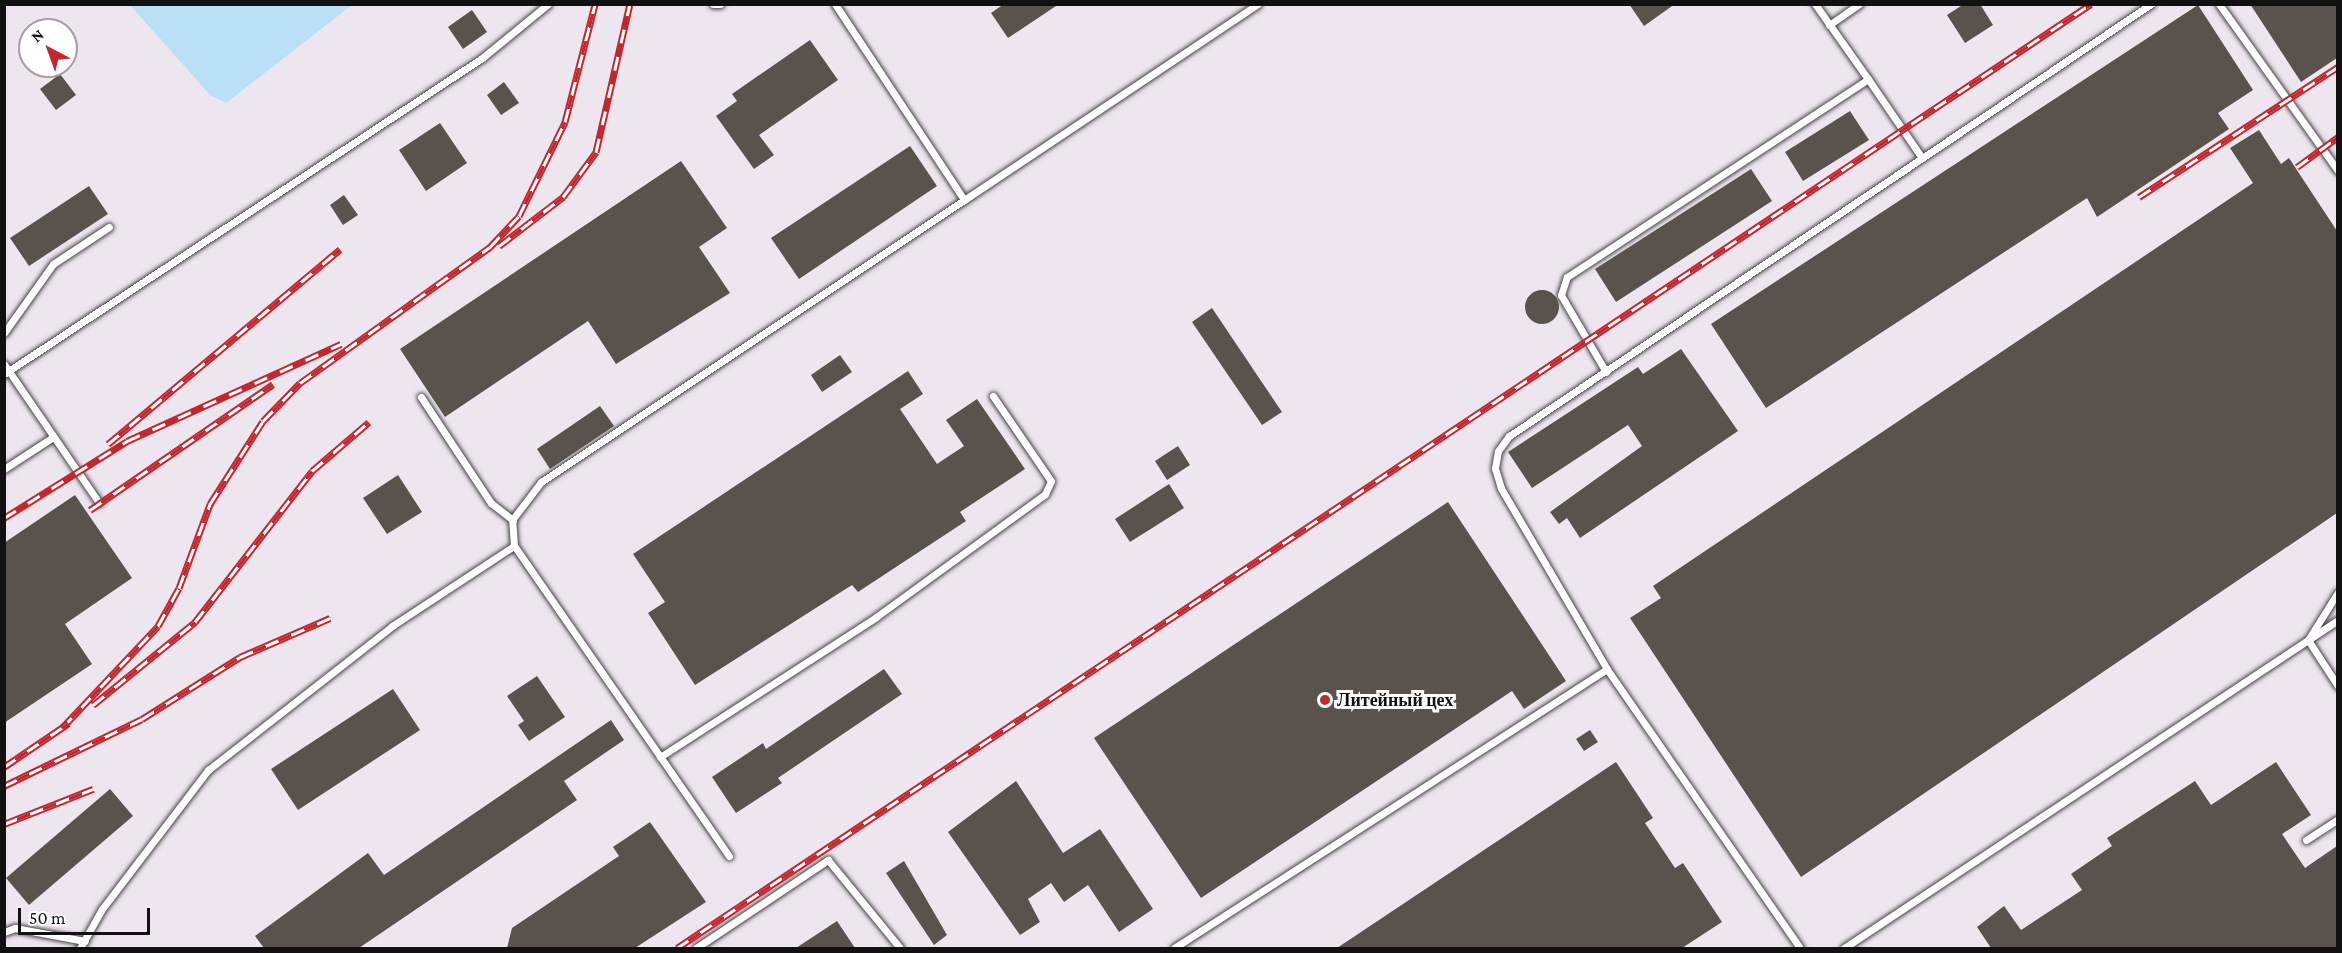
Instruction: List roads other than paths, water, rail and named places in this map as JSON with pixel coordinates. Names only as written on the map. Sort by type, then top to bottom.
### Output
[{"type":"lane","points":[[99,503],[6,370],[482,58],[548,4]]},
{"type":"lane","points":[[713,4],[720,4]]},
{"type":"lane","points":[[835,4],[964,200]]},
{"type":"lane","points":[[729,856],[514,546],[513,520],[541,482],[1258,4]]},
{"type":"lane","points":[[1815,4],[1922,158]]},
{"type":"lane","points":[[1829,25],[1859,4]]},
{"type":"lane","points":[[1800,948],[1607,669],[1500,488],[1495,468],[1509,436],[2151,4]]},
{"type":"lane","points":[[2219,4],[2337,171]]},
{"type":"lane","points":[[1606,372],[1561,295],[1567,278],[1868,79]]},
{"type":"lane","points":[[4,333],[53,264],[109,227]]},
{"type":"lane","points":[[660,757],[876,618],[1045,494],[1051,481],[993,396]]},
{"type":"lane","points":[[421,397],[491,502],[513,520]]},
{"type":"lane","points":[[4,469],[53,437]]},
{"type":"lane","points":[[80,948],[186,792],[208,770],[392,626],[514,546]]},
{"type":"lane","points":[[2308,640],[2337,592]]},
{"type":"lane","points":[[1844,948],[2337,620]]},
{"type":"lane","points":[[2308,640],[2337,686]]},
{"type":"lane","points":[[1174,948],[1607,669]]},
{"type":"lane","points":[[2306,840],[2337,819]]},
{"type":"lane","points":[[696,948],[828,860],[900,948]]},
{"type":"lane","points":[[4,932],[15,928],[85,941]]},
{"type":"water","points":[[130,5],[352,5],[226,103],[210,95]]},
{"type":"railway","points":[[62,728],[158,626],[179,588],[210,504],[263,421],[300,383],[490,247],[519,216],[565,122],[595,4]]},
{"type":"railway","points":[[499,246],[563,197],[596,152],[630,4]]},
{"type":"railway","points":[[677,948],[2091,4]]},
{"type":"railway","points":[[2139,197],[2338,67]]},
{"type":"railway","points":[[2297,167],[2338,137]]},
{"type":"railway","points":[[108,444],[340,249]]},
{"type":"railway","points":[[4,518],[127,441],[341,344]]},
{"type":"railway","points":[[90,510],[273,384]]},
{"type":"railway","points":[[93,705],[195,622],[312,471],[369,422]]},
{"type":"railway","points":[[4,786],[142,719],[240,657],[330,618]]},
{"type":"railway","points":[[4,767],[69,723]]},
{"type":"railway","points":[[4,824],[93,789]]},
{"type":"place","name":"Литейный цех","points":[[1325,700]]}]
